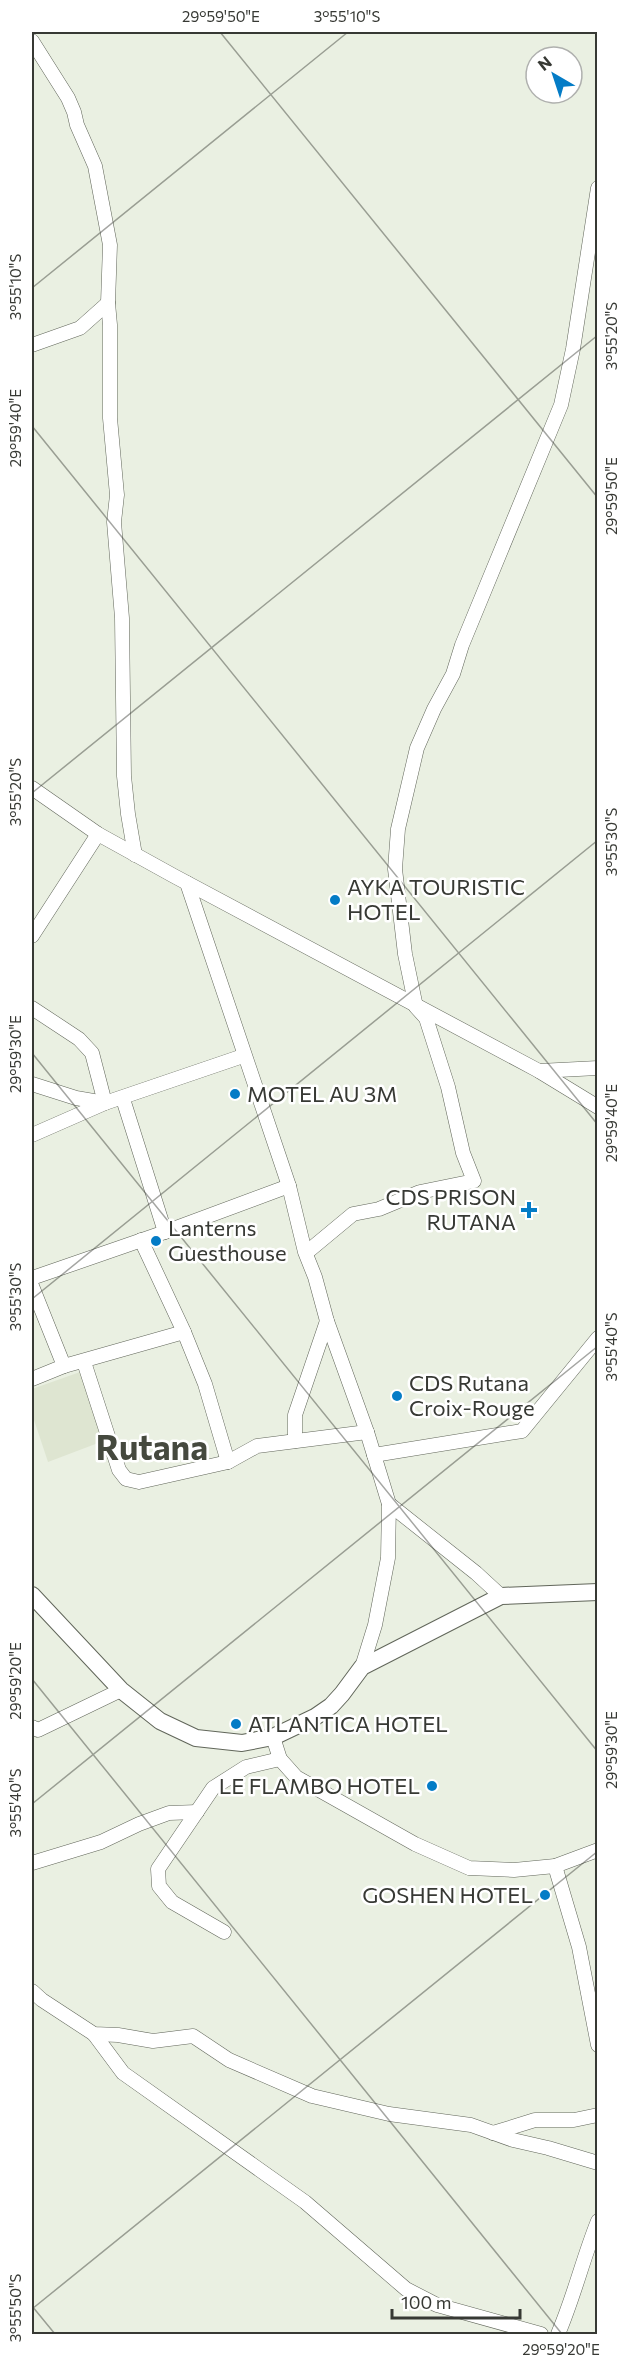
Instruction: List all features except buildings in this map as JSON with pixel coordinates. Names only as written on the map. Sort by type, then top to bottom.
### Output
[{"type":"main road","points":[[32,1594],[121,1690],[160,1721],[196,1738],[243,1743],[273,1737],[315,1717],[331,1706],[362,1667],[501,1596],[597,1592]]},
{"type":"street","points":[[32,41],[68,98],[95,166],[110,245],[108,303],[111,325],[110,418],[117,495],[114,522],[123,618],[124,776],[135,855]]},
{"type":"street","points":[[306,1253],[353,1214],[380,1209],[420,1192],[474,1181],[426,1018],[416,1007],[405,954],[395,869],[398,829],[417,748],[453,674],[462,645],[561,405],[573,349],[597,188]]},
{"type":"street","points":[[32,345],[80,328],[108,303]]},
{"type":"street","points":[[32,788],[98,834],[135,855],[539,1071],[597,1107]]},
{"type":"street","points":[[32,936],[98,834]]},
{"type":"street","points":[[187,883],[243,1056],[289,1186],[327,1321],[367,1432],[389,1504],[388,1558],[375,1625],[362,1667]]},
{"type":"street","points":[[32,1008],[80,1039],[92,1053],[105,1103]]},
{"type":"street","points":[[32,1135],[105,1103],[123,1099],[243,1056]]},
{"type":"street","points":[[539,1071],[597,1068]]},
{"type":"street","points":[[32,1084],[76,1098],[105,1103]]},
{"type":"street","points":[[123,1099],[165,1232]]},
{"type":"street","points":[[32,1278],[289,1186]]},
{"type":"street","points":[[141,1240],[184,1332],[205,1384],[228,1462]]},
{"type":"street","points":[[32,1286],[64,1366]]},
{"type":"street","points":[[295,1441],[295,1415],[327,1321]]},
{"type":"street","points":[[32,1379],[64,1366],[184,1332]]},
{"type":"street","points":[[374,1455],[522,1431],[597,1338]]},
{"type":"street","points":[[84,1362],[119,1470],[126,1479],[139,1482],[228,1462],[256,1446],[367,1432]]},
{"type":"street","points":[[389,1504],[476,1573],[501,1596]]},
{"type":"street","points":[[32,1727],[38,1730],[121,1690]]},
{"type":"street","points":[[273,1737],[280,1759],[296,1777],[415,1844],[469,1868],[514,1870],[555,1866],[597,1850]]},
{"type":"street","points":[[224,1932],[172,1902],[159,1886],[158,1869],[213,1788],[246,1767],[280,1759]]},
{"type":"street","points":[[32,1863],[101,1842],[169,1813],[197,1812]]},
{"type":"street","points":[[555,1866],[579,1947],[596,2037]]},
{"type":"street","points":[[32,1991],[94,2034],[123,2073],[306,2202],[406,2289],[437,2305],[541,2334]]},
{"type":"street","points":[[94,2034],[118,2035],[153,2041],[193,2036],[229,2060],[312,2096],[389,2114],[471,2126],[597,2163]]},
{"type":"street","points":[[493,2133],[535,2120],[574,2120],[597,2115]]},
{"type":"street","points":[[558,2334],[570,2308],[597,2221]]},
{"type":"shaded area","points":[[83,1371],[106,1440],[48,1462],[32,1414],[32,1389]]},
{"type":"place","name":"AYKA TOURISTIC HOTEL","points":[[335,900]]},
{"type":"place","name":"MOTEL AU 3M","points":[[235,1094]]},
{"type":"place","name":"CDS PRISON RUTANA","points":[[529,1210]]},
{"type":"place","name":"Lanterns Guesthouse","points":[[156,1241]]},
{"type":"place","name":"CDS Rutana Croix-Rouge","points":[[397,1396]]},
{"type":"place","name":"ATLANTICA HOTEL","points":[[236,1724]]},
{"type":"place","name":"LE FLAMBO HOTEL","points":[[432,1786]]},
{"type":"place","name":"GOSHEN HOTEL","points":[[545,1895]]},
{"type":"district","name":"Rutana","points":[[152,1448]]}]
